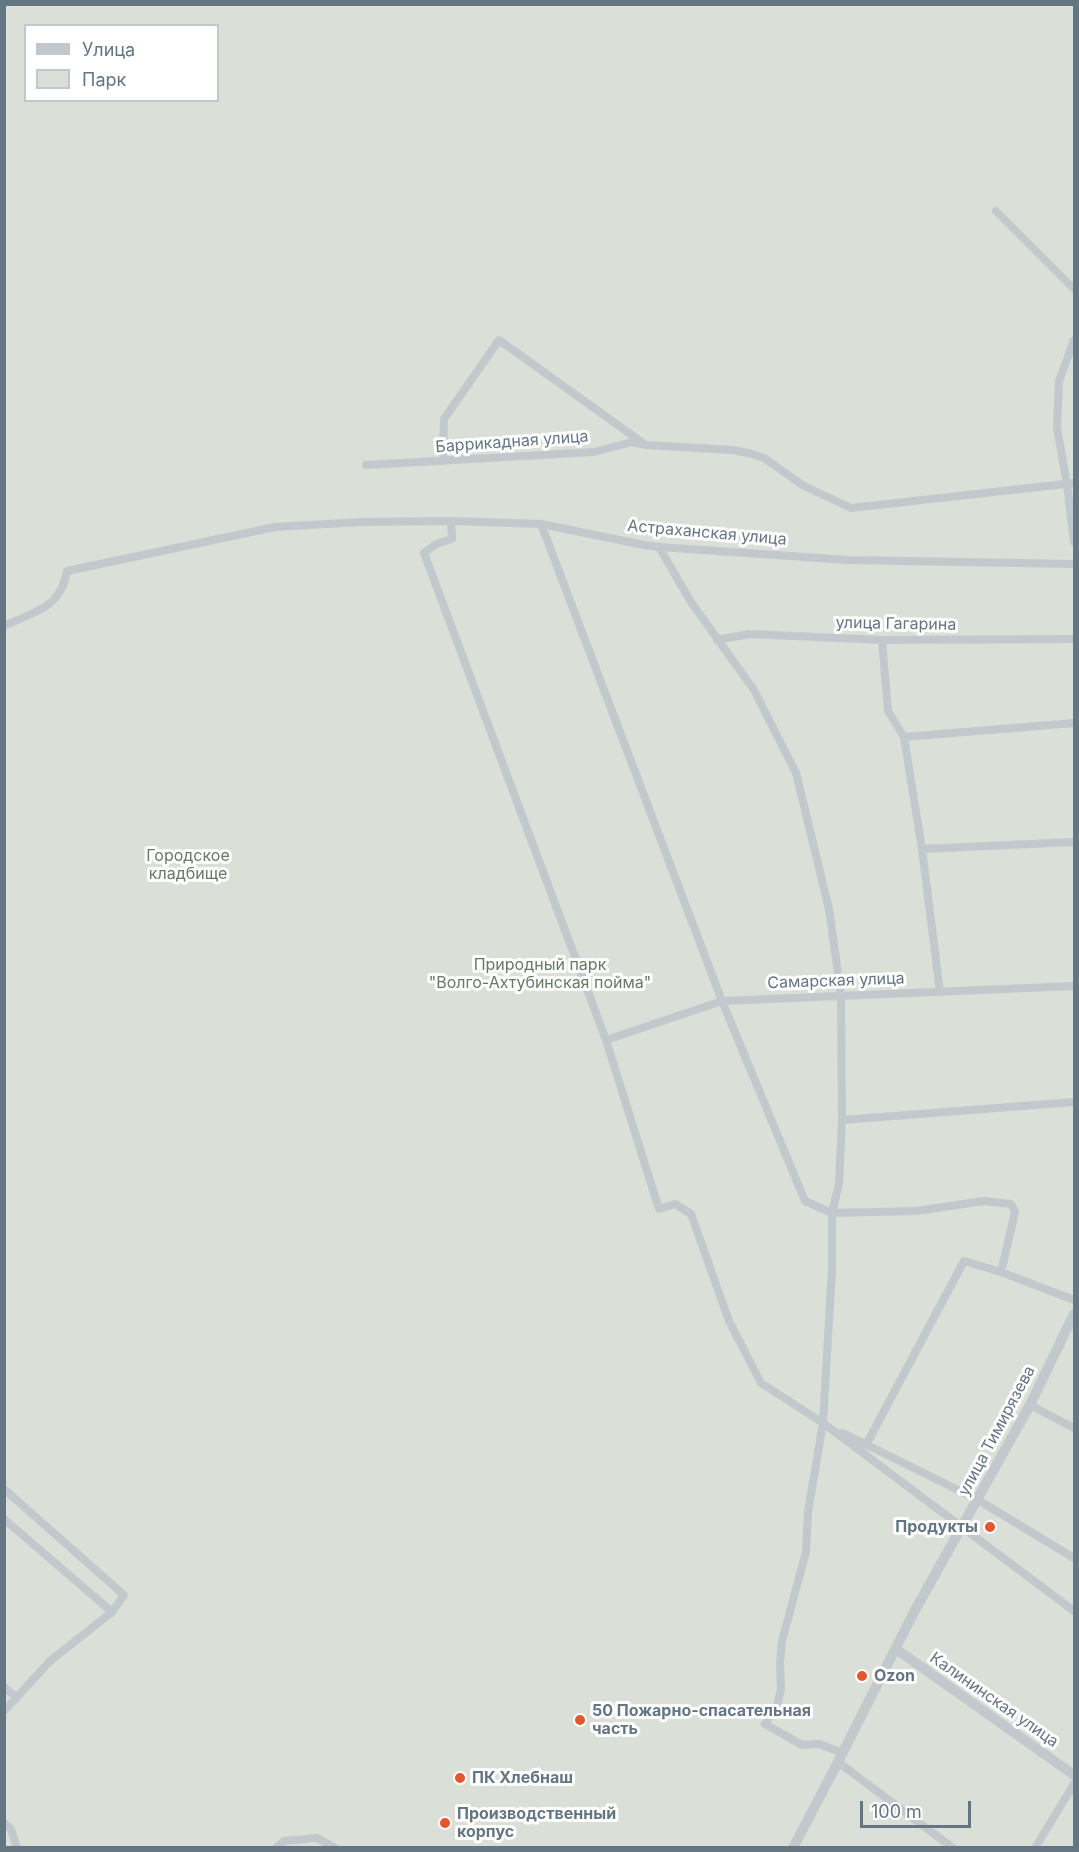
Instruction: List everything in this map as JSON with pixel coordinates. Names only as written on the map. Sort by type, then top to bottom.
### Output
[{"type":"street","points":[[996,211],[1074,289]]},
{"type":"street","points":[[443,461],[444,419],[499,340],[646,445]]},
{"type":"street","points":[[1074,340],[1057,393],[1057,428],[1071,483],[1074,542]]},
{"type":"street","name":"Баррикадная улица","points":[[366,465],[594,452],[632,442],[646,445],[733,450],[764,458],[804,486],[850,508],[1071,483]]},
{"type":"street","points":[[451,521],[452,539],[436,544],[424,553],[606,1040],[659,1209],[675,1204],[691,1214],[729,1321],[761,1383],[823,1423],[1074,1611]]},
{"type":"street","name":"Астраханская улица","points":[[4,626],[29,617],[49,604],[64,589],[67,571],[275,527],[303,524],[451,521],[542,524],[659,547],[848,560],[1074,564]]},
{"type":"street","points":[[542,524],[722,1001],[805,1201],[832,1213],[916,1211],[984,1201],[1011,1204],[1015,1212],[1001,1272]]},
{"type":"street","points":[[659,547],[691,602],[754,690],[796,773],[829,909],[841,995],[842,1120],[839,1184],[832,1213],[832,1269],[823,1423],[808,1512],[806,1552],[782,1641],[781,1690],[777,1706],[765,1724],[802,1745],[819,1744],[841,1758],[953,1848]]},
{"type":"street","name":"улица Гагарина","points":[[717,640],[749,634],[882,640],[1074,639]]},
{"type":"street","points":[[882,640],[888,711],[904,737],[922,849],[940,992]]},
{"type":"street","points":[[904,737],[1074,723]]},
{"type":"street","points":[[922,849],[1074,842]]},
{"type":"street","name":"Самарская улица","points":[[606,1040],[722,1001],[1074,986]]},
{"type":"street","points":[[842,1120],[1074,1102]]},
{"type":"street","points":[[867,1444],[964,1261],[1001,1272],[1074,1300]]},
{"type":"street","name":"улица Тимирязева","points":[[793,1848],[896,1649],[1030,1405],[1074,1314]]},
{"type":"street","points":[[1030,1405],[1074,1428]]},
{"type":"street","points":[[823,1423],[978,1500],[1074,1558]]},
{"type":"street","points":[[4,1489],[124,1595],[112,1611],[50,1661],[4,1711]]},
{"type":"street","points":[[4,1519],[112,1611]]},
{"type":"street","name":"Калининская улица","points":[[896,1649],[1074,1775]]},
{"type":"street","points":[[4,1687],[16,1697]]},
{"type":"street","points":[[1035,1848],[1074,1784]]},
{"type":"street","points":[[4,1823],[11,1829],[17,1848]]},
{"type":"street","points":[[276,1848],[285,1841],[317,1838],[335,1848]]},
{"type":"green space","name":"Природный парк \"Волго-Ахтубинская пойма\"","points":[[5,5],[1074,5],[1074,1847],[5,1848]]},
{"type":"place","name":"Продукты","points":[[990,1527]]},
{"type":"place","name":"Ozon","points":[[862,1676]]},
{"type":"place","name":"50 Пожарно-спасательная часть","points":[[580,1720]]},
{"type":"place","name":"ПК Хлебнаш","points":[[460,1778]]},
{"type":"place","name":"Производственный корпус","points":[[445,1823]]},
{"type":"park label","name":"Городское кладбище","points":[[188,865]]}]
